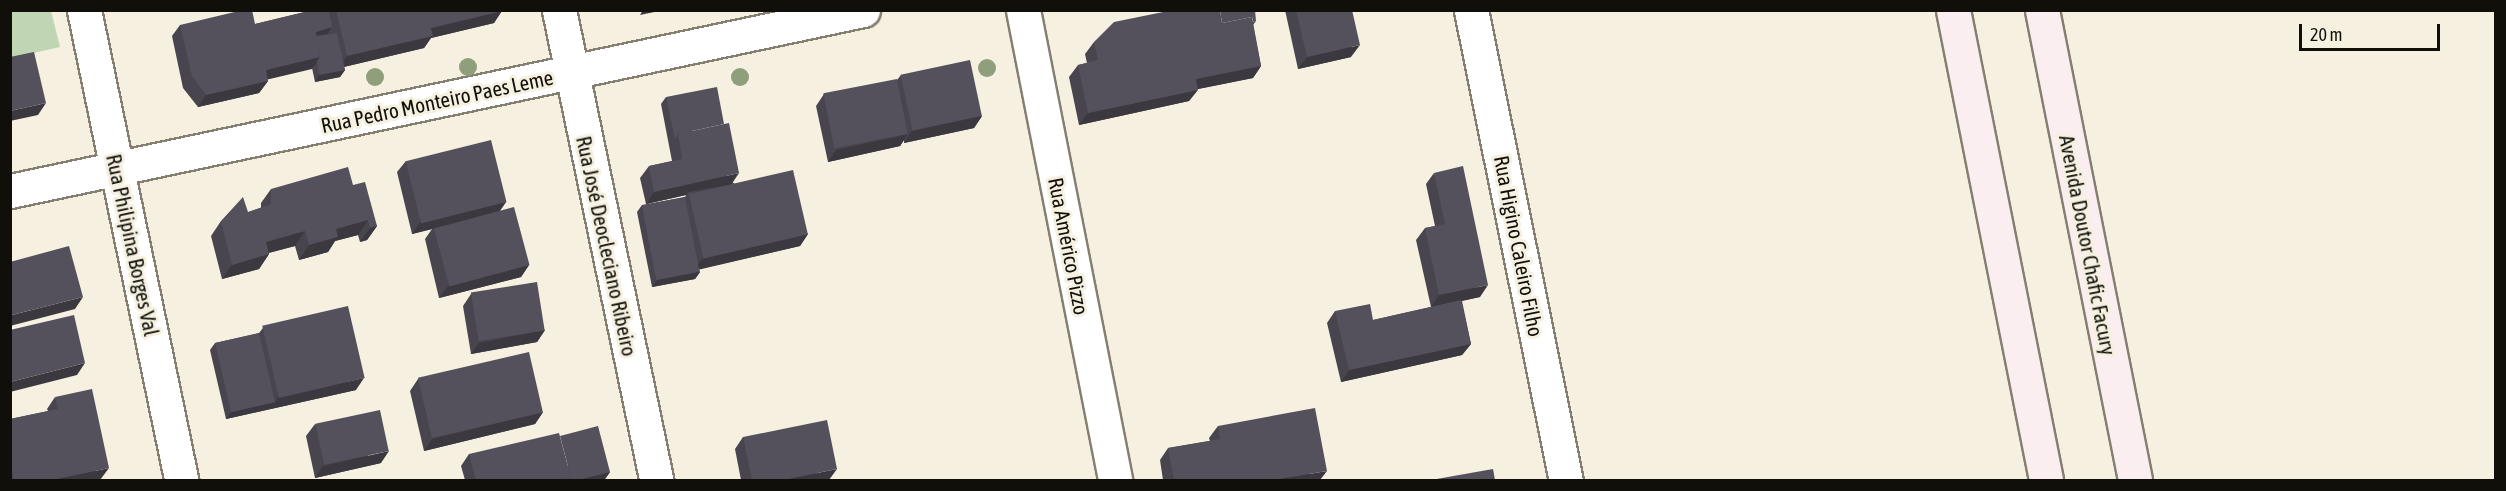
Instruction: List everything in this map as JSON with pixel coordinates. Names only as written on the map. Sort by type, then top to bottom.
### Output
[{"type":"main road","points":[[1953,10],[2046,480]]},
{"type":"main road","name":"Avenida Doutor Chafic Facury","points":[[2042,10],[2135,480]]},
{"type":"street","name":"Rua Philipina Borges Val","points":[[84,10],[181,480]]},
{"type":"street","name":"Rua José Deocleciano Ribeiro","points":[[559,10],[656,480]]},
{"type":"street","name":"Rua Pedro Monteiro Paes Leme","points":[[10,191],[118,170],[863,10]]},
{"type":"street","name":"Rua Américo Pizzo","points":[[1023,10],[1116,480]]},
{"type":"street","name":"Rua Higino Caleiro Filho","points":[[1471,10],[1566,480]]},
{"type":"green space","points":[[10,11],[51,11],[60,47],[11,58]]},
{"type":"building","points":[[243,10],[252,10],[255,24],[313,10],[329,10],[332,27],[316,32],[320,57],[266,70],[268,81],[206,95],[192,76],[180,25]]},
{"type":"building","points":[[336,10],[502,11],[431,28],[433,36],[347,56]]},
{"type":"building","points":[[1173,10],[1220,10],[1222,23],[1252,17],[1261,66],[1196,79],[1198,90],[1088,113],[1078,65],[1098,60],[1094,42],[1114,22]]},
{"type":"building","points":[[1220,10],[1255,10],[1256,21],[1253,21],[1252,17],[1222,23]]},
{"type":"building","points":[[1296,10],[1352,10],[1360,45],[1307,57]]},
{"type":"building","points":[[337,33],[345,70],[319,75],[317,61],[320,57],[316,36]]},
{"type":"building","points":[[34,52],[46,103],[10,111],[10,57]]},
{"type":"building","points":[[970,60],[982,116],[912,131],[901,75]]},
{"type":"building","points":[[897,79],[908,134],[834,148],[823,93]]},
{"type":"building","points":[[717,87],[724,124],[678,134],[675,139],[666,97]]},
{"type":"building","points":[[729,123],[739,173],[654,192],[649,166],[682,159],[678,134]]},
{"type":"building","points":[[491,140],[506,202],[421,223],[406,161]]},
{"type":"building","points":[[1463,166],[1488,285],[1439,295],[1425,228],[1445,224],[1434,173]]},
{"type":"building","points":[[348,167],[353,185],[365,182],[377,226],[370,228],[368,220],[336,229],[338,237],[309,245],[305,231],[266,242],[269,254],[232,265],[221,221],[243,197],[248,212],[271,204],[271,189]]},
{"type":"building","points":[[793,170],[808,234],[704,258],[689,194]]},
{"type":"building","points":[[685,197],[700,272],[656,280],[642,205]]},
{"type":"building","points":[[514,207],[530,265],[449,286],[434,228]]},
{"type":"building","points":[[69,246],[83,297],[12,315],[10,262]]},
{"type":"building","points":[[537,282],[545,330],[478,341],[471,292]]},
{"type":"building","points":[[1461,300],[1471,344],[1349,370],[1335,311],[1370,304],[1373,320]]},
{"type":"building","points":[[348,306],[365,378],[279,398],[262,326]]},
{"type":"building","points":[[74,315],[85,363],[10,382],[10,330]]},
{"type":"building","points":[[259,333],[275,402],[231,412],[215,343]]},
{"type":"building","points":[[529,352],[543,412],[432,438],[418,378]]},
{"type":"building","points":[[92,389],[109,468],[52,480],[14,480],[10,465],[10,419],[58,409],[55,397]]},
{"type":"building","points":[[1315,408],[1327,471],[1273,480],[1174,480],[1168,448],[1220,439],[1218,426]]},
{"type":"building","points":[[380,410],[389,451],[324,465],[315,424]]},
{"type":"building","points":[[827,420],[837,469],[783,480],[752,480],[743,437]]},
{"type":"building","points":[[598,426],[610,472],[570,480],[560,436]]},
{"type":"building","points":[[559,433],[571,478],[562,480],[476,480],[469,454]]},
{"type":"building","points":[[1493,469],[1495,480],[1431,480]]}]
